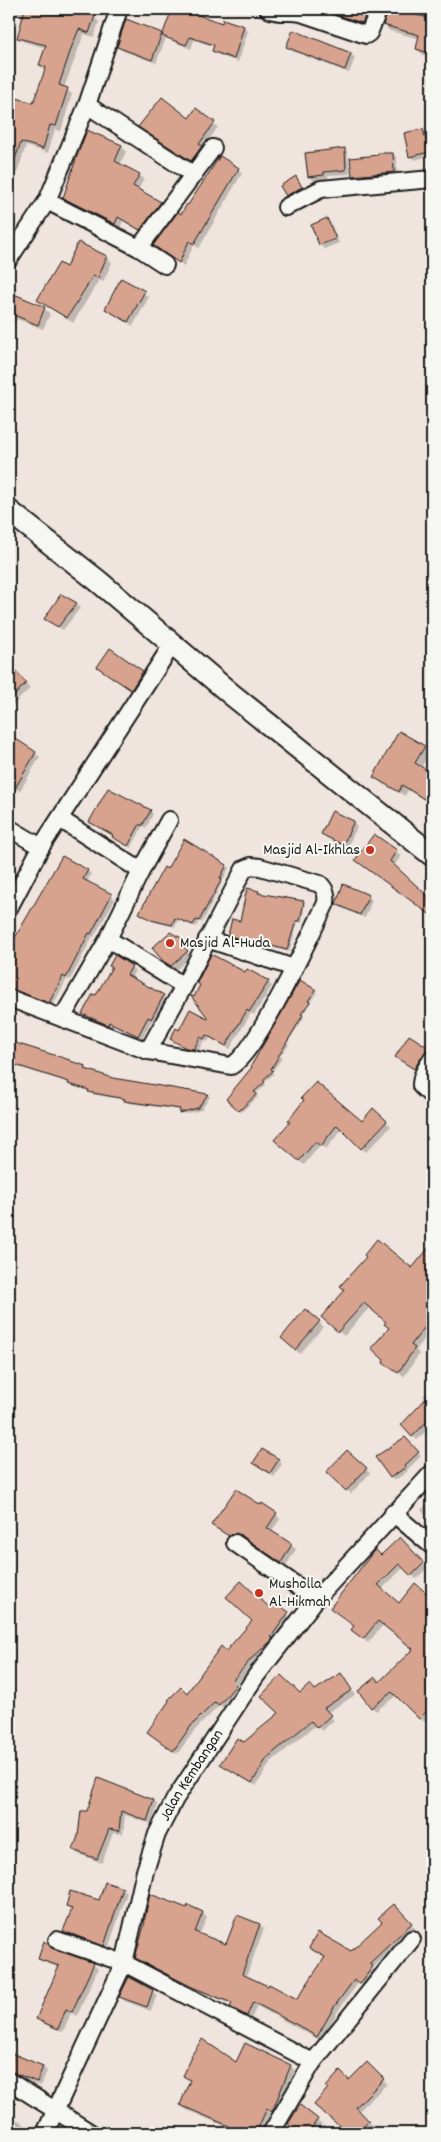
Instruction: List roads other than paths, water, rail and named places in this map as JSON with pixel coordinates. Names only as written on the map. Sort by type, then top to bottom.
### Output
[{"type":"street","points":[[9,259],[47,200],[87,104],[119,9]]},
{"type":"street","points":[[268,9],[279,14],[293,11],[302,13],[366,35],[369,33],[379,9]]},
{"type":"street","points":[[87,104],[194,175]]},
{"type":"street","points":[[139,248],[213,148]]},
{"type":"street","points":[[286,207],[321,189],[432,179]]},
{"type":"street","points":[[47,200],[139,248],[165,264]]},
{"type":"street","points":[[9,511],[98,581],[172,645],[432,855]]},
{"type":"street","points":[[9,908],[41,847],[172,645]]},
{"type":"street","points":[[60,819],[141,871]]},
{"type":"street","points":[[62,1018],[108,939],[141,871],[169,820]]},
{"type":"street","points":[[9,828],[41,847]]},
{"type":"street","points":[[9,998],[148,1051],[231,1066],[239,1062],[253,1044],[326,903],[326,892],[320,884],[251,866],[240,873],[184,986],[148,1051]]},
{"type":"street","points":[[108,939],[184,986]]},
{"type":"street","points":[[207,939],[294,968]]},
{"type":"street","points":[[432,1059],[422,1074],[421,1086],[432,1096]]},
{"type":"street","name":"Jalan Kembangan","points":[[45,2133],[124,1963],[146,1870],[157,1834],[170,1808],[256,1676],[316,1598],[432,1473]]},
{"type":"street","points":[[393,1513],[432,1546]]},
{"type":"street","points":[[235,1543],[316,1598]]},
{"type":"street","points":[[272,2133],[313,2062],[412,1938]]},
{"type":"street","points":[[57,1940],[124,1963],[313,2062]]},
{"type":"street","points":[[9,2081],[91,2133]]},
{"type":"place","name":"Masjid Al-Ikhlas","points":[[370,850]]},
{"type":"place","name":"Masjid Al-Huda","points":[[170,943]]},
{"type":"place","name":"Musholla Al-Hikmah","points":[[259,1593]]}]
